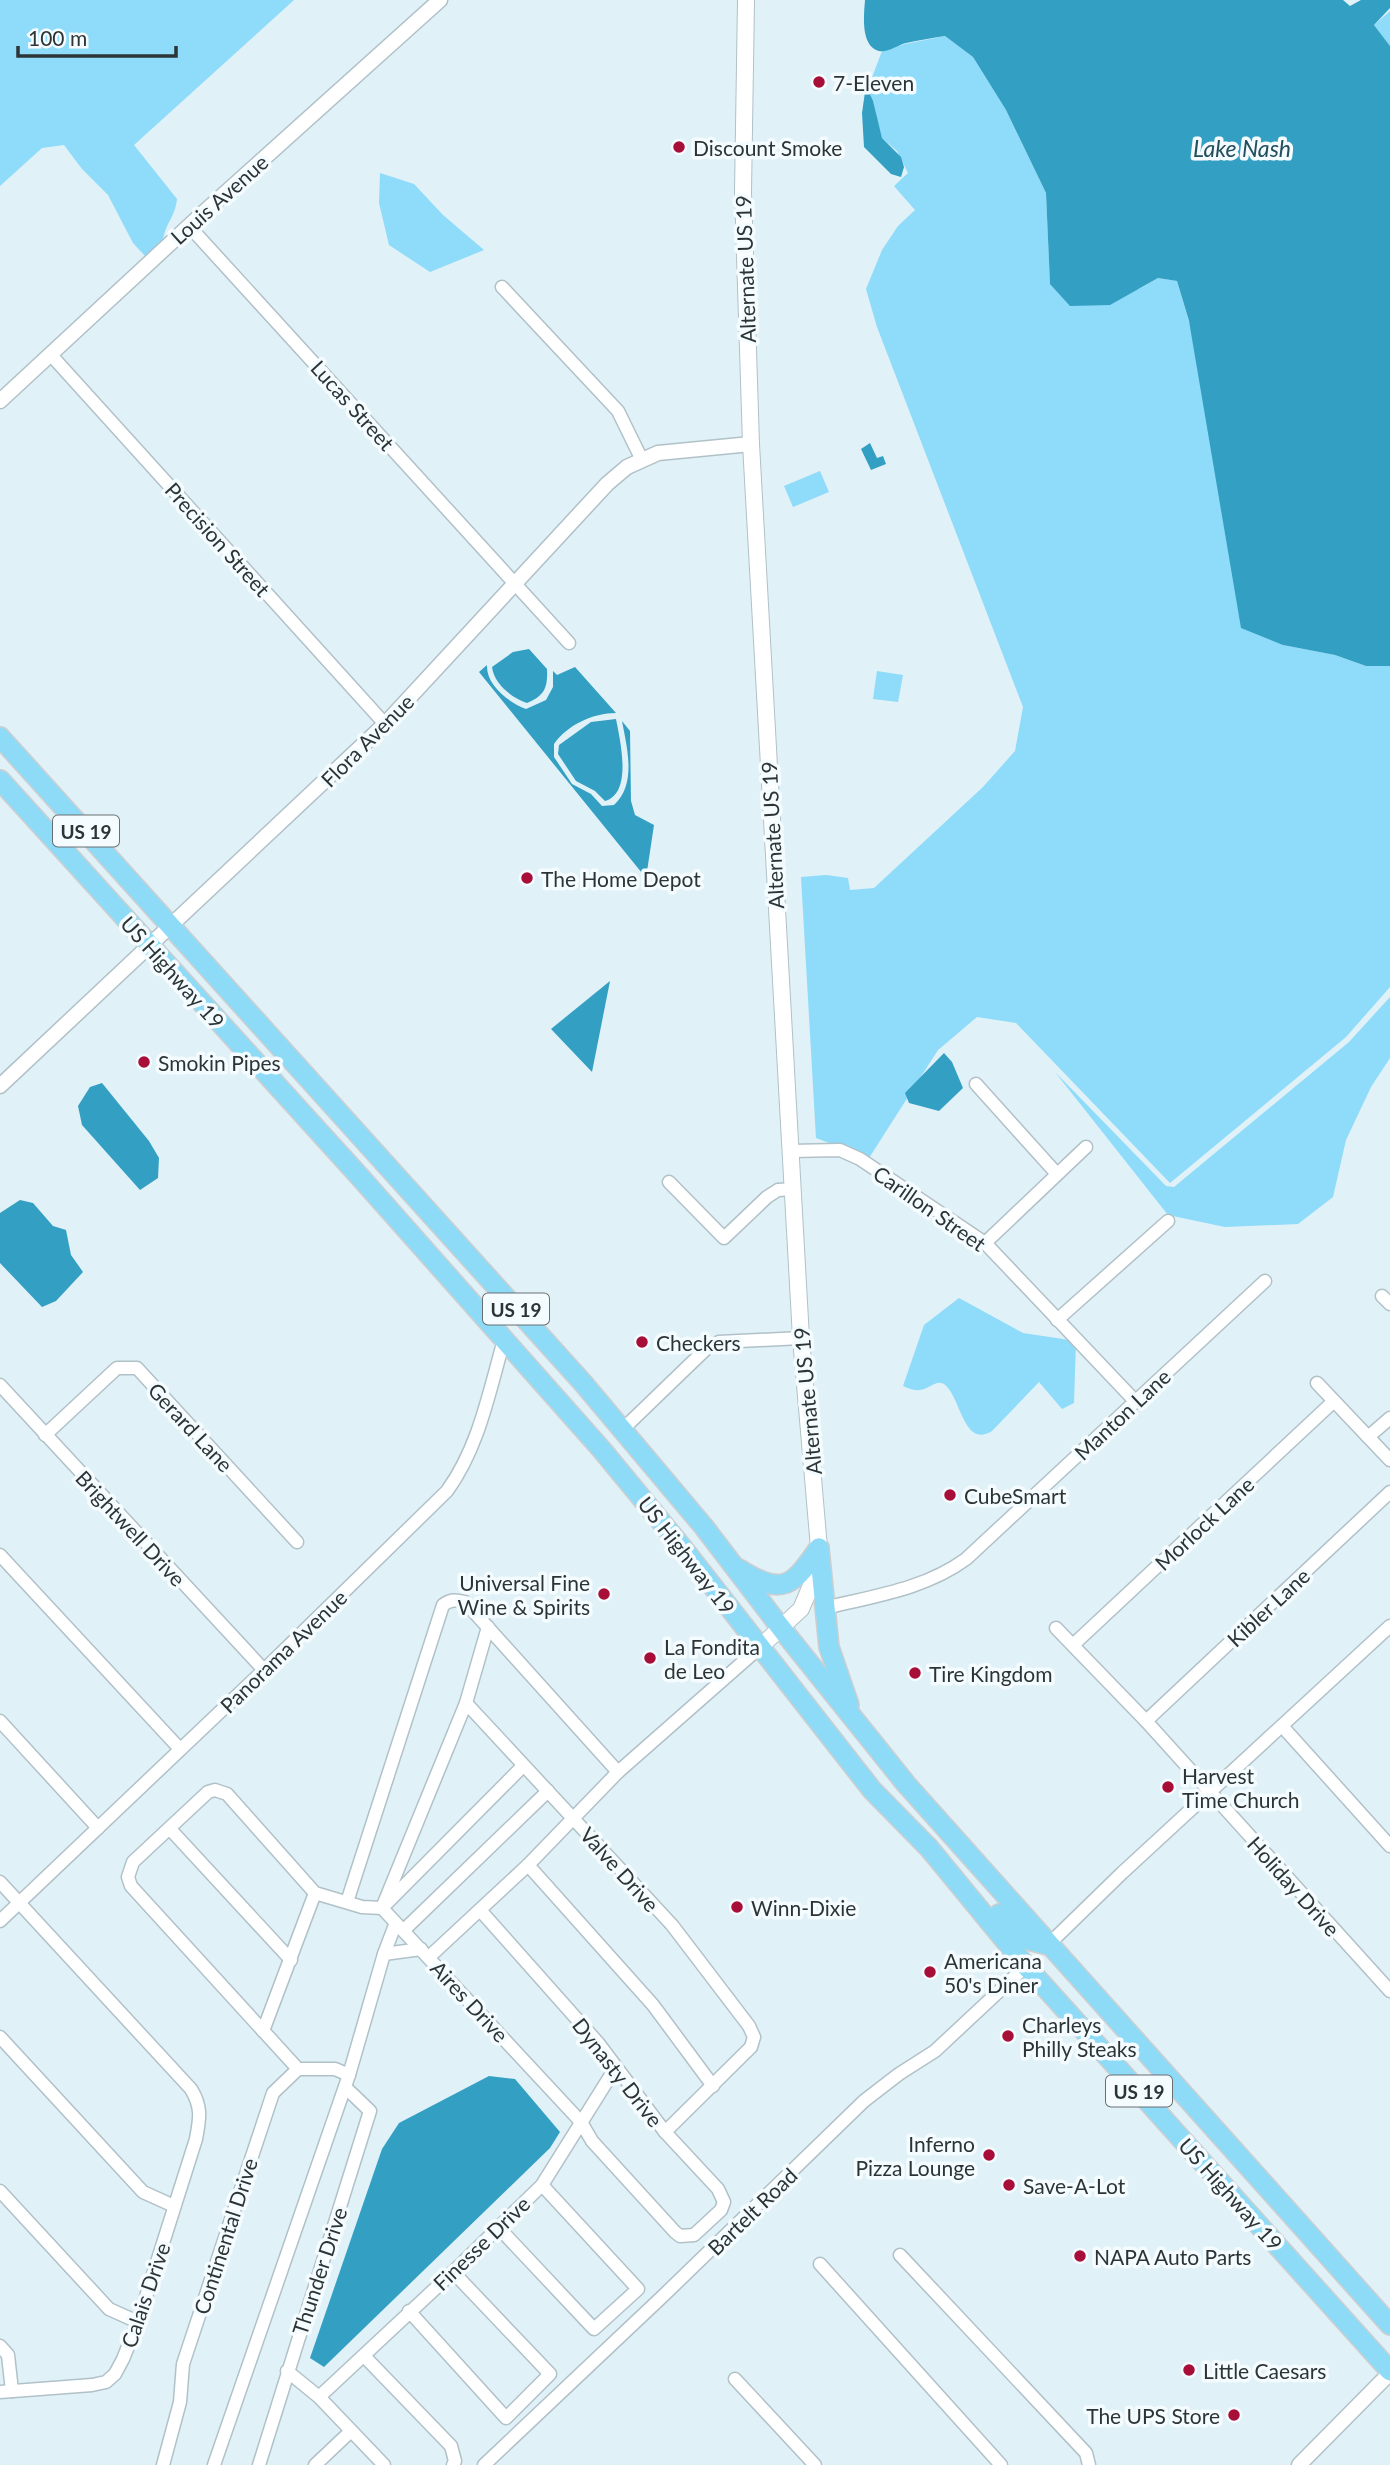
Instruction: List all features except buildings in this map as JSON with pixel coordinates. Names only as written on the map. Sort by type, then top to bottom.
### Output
[{"type":"highway","name":"US Highway 19","points":[[0,737],[623,1429],[855,1722],[950,1836],[1390,2325]]},
{"type":"highway","name":"US Highway 19","points":[[0,780],[360,1177],[640,1494],[872,1790],[929,1848],[1026,1966],[1390,2372]]},
{"type":"highway","points":[[406,1231],[434,1245],[479,1293],[492,1296],[500,1291]]},
{"type":"highway","points":[[504,1340],[522,1336],[531,1342],[604,1423],[649,1460]]},
{"type":"highway","points":[[732,1564],[759,1581],[779,1585],[800,1575],[819,1548]]},
{"type":"highway","points":[[819,1548],[829,1647],[835,1671],[855,1722]]},
{"type":"highway","points":[[929,1848],[976,1889],[1016,1933],[1025,1940],[1048,1945]]},
{"type":"main road","name":"Alternate US 19","points":[[746,0],[743,192],[751,444],[801,1338],[819,1548],[813,1583],[801,1609],[759,1648]]},
{"type":"street","name":"Louis Avenue","points":[[0,401],[440,0]]},
{"type":"street","name":"Lucas Street","points":[[190,226],[569,643]]},
{"type":"street","points":[[502,287],[618,411],[642,460]]},
{"type":"street","name":"Precision Street","points":[[51,355],[385,724]]},
{"type":"street","name":"Flora Avenue","points":[[0,1086],[385,724],[607,484],[627,467],[658,453],[751,444]]},
{"type":"street","points":[[976,1084],[1057,1174]]},
{"type":"street","points":[[985,1243],[1086,1147]]},
{"type":"street","name":"Carillon Street","points":[[791,1151],[840,1150],[860,1159],[985,1243],[1136,1402]]},
{"type":"street","points":[[669,1182],[724,1238],[769,1196],[778,1190],[793,1189]]},
{"type":"street","points":[[1057,1321],[1168,1221]]},
{"type":"street","name":"Manton Lane","points":[[825,1608],[924,1583],[966,1559],[1265,1281]]},
{"type":"street","points":[[623,1429],[707,1348],[719,1342],[801,1338]]},
{"type":"street","name":"Panorama Avenue","points":[[0,1921],[433,1506],[459,1475],[473,1447],[504,1340]]},
{"type":"street","name":"Gerard Lane","points":[[45,1435],[117,1368],[138,1368],[297,1542]]},
{"type":"street","points":[[1317,1383],[1390,1460]]},
{"type":"street","name":"Brightwell Drive","points":[[0,1385],[264,1670]]},
{"type":"street","name":"Morlock Lane","points":[[1073,1646],[1334,1401]]},
{"type":"street","points":[[1368,1437],[1390,1418]]},
{"type":"street","name":"Kibler Lane","points":[[1146,1721],[1390,1492]]},
{"type":"street","points":[[0,1555],[180,1749]]},
{"type":"street","points":[[348,1902],[443,1605],[453,1599],[465,1602],[618,1772]]},
{"type":"street","points":[[1048,1945],[1390,1626]]},
{"type":"street","points":[[382,1909],[466,1703],[488,1627]]},
{"type":"street","name":"Holiday Drive","points":[[1056,1628],[1146,1721],[1390,1991]]},
{"type":"street","points":[[384,1954],[425,1953],[480,1910],[528,1865],[618,1772],[759,1648]]},
{"type":"street","name":"Valve Drive","points":[[466,1703],[672,1925],[722,1987],[749,2026],[754,2037],[751,2048],[713,2086]]},
{"type":"street","points":[[0,1721],[98,1828]]},
{"type":"street","points":[[1282,1726],[1390,1846]]},
{"type":"street","points":[[382,1909],[523,1766]]},
{"type":"street","points":[[347,2081],[335,2069],[298,2069],[131,1886],[128,1877],[133,1862],[208,1792],[215,1790],[227,1794],[315,1893],[362,1907],[382,1909]]},
{"type":"street","points":[[215,2465],[347,2081],[384,1954],[399,1927],[548,1791]]},
{"type":"street","points":[[170,1829],[291,1960]]},
{"type":"street","points":[[528,1865],[653,2005],[713,2086],[665,2132]]},
{"type":"street","points":[[0,1882],[20,1903]]},
{"type":"street","points":[[263,2031],[315,1893]]},
{"type":"street","name":"Calais Drive","points":[[6,2391],[92,2385],[106,2382],[115,2374],[138,2322],[196,2139],[201,2113],[191,2089],[20,1903]]},
{"type":"street","name":"Aires Drive","points":[[382,1909],[581,2122],[592,2141],[675,2232],[680,2236],[694,2235]]},
{"type":"street","name":"Dynasty Drive","points":[[480,1910],[599,2044],[665,2132],[722,2196],[724,2202],[721,2210],[694,2235]]},
{"type":"street","name":"Bartelt Road","points":[[484,2465],[864,2101],[935,2051],[1026,1966]]},
{"type":"street","points":[[0,2037],[143,2192],[174,2206]]},
{"type":"street","name":"Finesse Drive","points":[[319,2397],[542,2185],[616,2067]]},
{"type":"street","name":"Continental Drive","points":[[163,2465],[180,2402],[183,2364],[273,2093],[298,2069]]},
{"type":"street","name":"Thunder Drive","points":[[259,2465],[370,2111],[347,2081]]},
{"type":"street","points":[[498,2227],[594,2329],[638,2289],[542,2185]]},
{"type":"street","points":[[0,2192],[109,2309],[138,2322]]},
{"type":"street","points":[[900,2255],[1086,2453],[1089,2465]]},
{"type":"street","points":[[820,2264],[1000,2465]]},
{"type":"street","points":[[410,2311],[506,2418],[550,2374],[453,2272]]},
{"type":"street","points":[[0,2346],[8,2355],[6,2391]]},
{"type":"street","points":[[364,2356],[451,2446],[455,2461],[453,2465]]},
{"type":"street","points":[[287,2371],[319,2397],[384,2465]]},
{"type":"street","points":[[1299,2465],[1390,2372]]},
{"type":"street","points":[[735,2379],[815,2465]]},
{"type":"street","points":[[315,2465],[351,2431]]},
{"type":"shaded area","points":[[0,0],[294,0],[134,145],[177,199],[163,241],[146,257],[133,243],[108,195],[82,169],[64,145],[42,148],[0,186]]},
{"type":"shaded area","points":[[1390,11],[1390,46],[1374,25]]},
{"type":"shaded area","points":[[945,36],[973,57],[1006,110],[1046,193],[1050,284],[1139,289],[1158,278],[1177,281],[1283,645],[1335,655],[1366,666],[1390,666],[1390,987],[1346,1037],[1170,1183],[1016,1023],[977,1017],[938,1050],[869,1158],[816,1138],[801,877],[826,875],[848,878],[850,890],[874,888],[983,787],[1015,751],[1023,707],[877,327],[866,289],[882,250],[898,226],[915,210],[894,186],[908,173],[897,151],[882,138],[868,88],[882,51]]},
{"type":"shaded area","points":[[380,173],[414,184],[443,215],[484,250],[430,272],[389,245],[379,203]]},
{"type":"shaded area","points":[[820,471],[829,492],[793,507],[784,486]]},
{"type":"shaded area","points":[[877,671],[903,675],[898,702],[873,699]]},
{"type":"shaded area","points":[[1390,997],[1390,1058],[1371,1087],[1346,1140],[1333,1197],[1298,1224],[1225,1227],[1168,1215],[1055,1072],[1166,1186],[1174,1187],[1349,1042]]},
{"type":"shaded area","points":[[959,1298],[1023,1333],[1076,1341],[1074,1403],[1062,1409],[1039,1382],[992,1431],[982,1435],[969,1427],[950,1390],[944,1384],[938,1383],[922,1390],[903,1386],[924,1325]]},
{"type":"water","name":"Lake Nash","points":[[865,0],[1343,0],[1350,6],[1361,0],[1390,0],[1390,8],[1374,25],[1390,46],[1390,666],[1366,666],[1335,655],[1283,645],[1241,628],[1189,321],[1177,281],[1158,278],[1110,305],[1070,306],[1050,284],[1046,193],[1006,110],[973,57],[945,36],[906,43],[885,51],[873,48],[864,29]]},
{"type":"water","points":[[868,90],[882,138],[901,157],[904,167],[901,177],[891,174],[864,147],[862,113],[865,92]]},
{"type":"water","points":[[870,443],[877,458],[883,456],[886,464],[871,470],[861,449]]},
{"type":"water","points":[[529,649],[547,669],[547,676],[546,686],[541,694],[527,703],[505,690],[496,679],[492,667],[513,652]]},
{"type":"water","points":[[487,665],[490,679],[499,692],[526,709],[546,700],[553,687],[553,671],[557,675],[575,667],[616,713],[581,721],[566,731],[554,744],[554,757],[572,784],[591,794],[602,806],[614,805],[626,787],[628,765],[622,721],[630,731],[631,801],[635,815],[654,825],[646,878],[479,672]]},
{"type":"water","points":[[616,719],[622,752],[622,777],[614,796],[605,801],[595,791],[576,781],[558,754],[559,745],[591,722]]},
{"type":"water","points":[[610,981],[592,1072],[551,1029]]},
{"type":"water","points":[[944,1053],[952,1062],[963,1088],[939,1111],[909,1103],[905,1093]]},
{"type":"water","points":[[102,1083],[149,1141],[159,1158],[158,1178],[140,1190],[82,1125],[78,1106],[90,1087]]},
{"type":"water","points":[[20,1200],[33,1203],[53,1226],[66,1230],[71,1255],[83,1272],[56,1301],[42,1307],[0,1263],[0,1213]]},
{"type":"water","points":[[489,2076],[515,2079],[560,2132],[550,2148],[324,2367],[310,2358],[382,2149],[399,2123]]},
{"type":"place","name":"7-Eleven","points":[[819,82]]},
{"type":"place","name":"Discount Smoke","points":[[679,147]]},
{"type":"place","name":"The Home Depot","points":[[527,878]]},
{"type":"place","name":"Smokin Pipes","points":[[144,1062]]},
{"type":"place","name":"Checkers","points":[[642,1342]]},
{"type":"place","name":"CubeSmart","points":[[950,1495]]},
{"type":"place","name":"Universal Fine Wine & Spirits","points":[[604,1594]]},
{"type":"place","name":"La Fondita de Leo","points":[[650,1658]]},
{"type":"place","name":"Tire Kingdom","points":[[915,1673]]},
{"type":"place","name":"Harvest Time Church","points":[[1168,1787]]},
{"type":"place","name":"Winn-Dixie","points":[[737,1907]]},
{"type":"place","name":"Americana 50's Diner","points":[[930,1972]]},
{"type":"place","name":"Charleys Philly Steaks","points":[[1008,2036]]},
{"type":"place","name":"Inferno Pizza Lounge","points":[[989,2155]]},
{"type":"place","name":"Save-A-Lot","points":[[1009,2185]]},
{"type":"place","name":"NAPA Auto Parts","points":[[1080,2256]]},
{"type":"place","name":"Little Caesars","points":[[1189,2370]]},
{"type":"place","name":"The UPS Store","points":[[1234,2415]]}]
